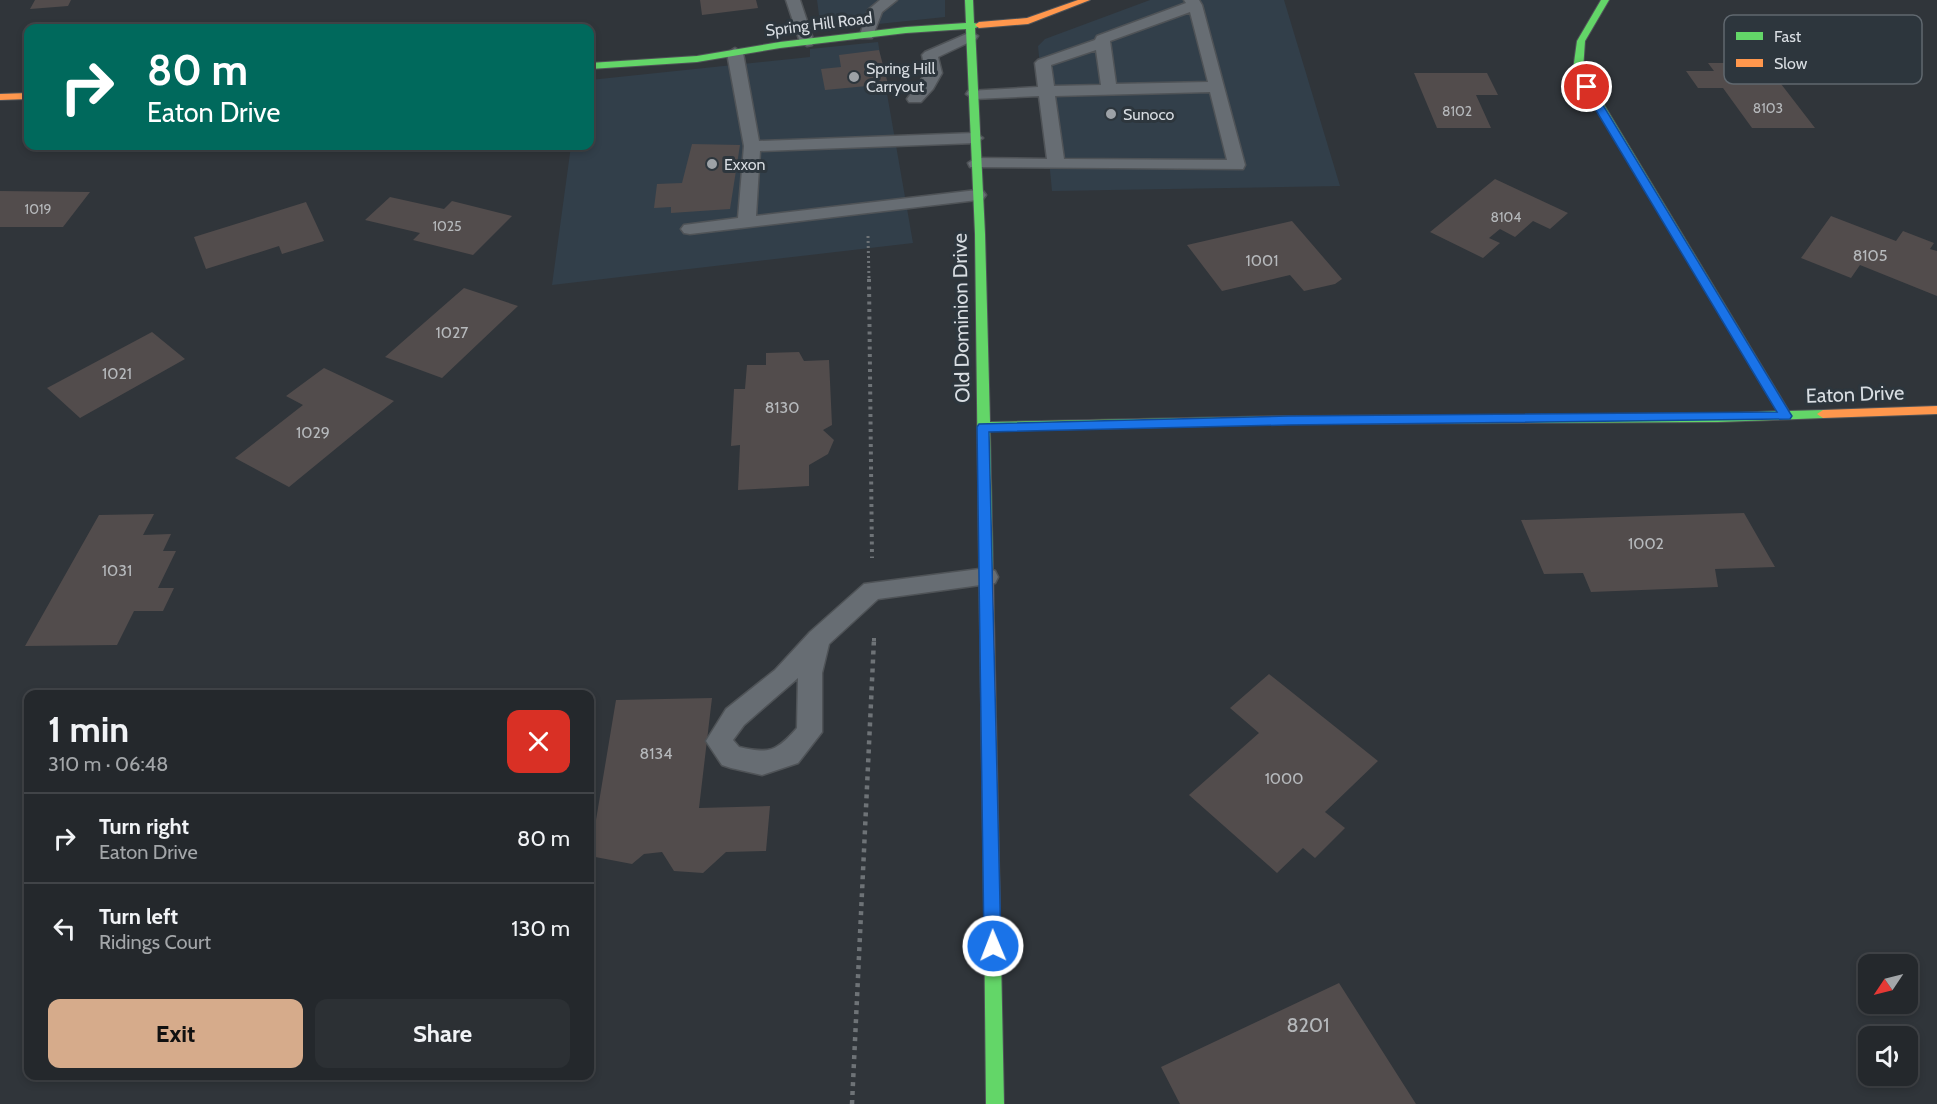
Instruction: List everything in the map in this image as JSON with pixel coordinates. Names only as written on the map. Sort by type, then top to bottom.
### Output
[{"type":"main road","name":"Old Dominion Drive","points":[[969,0],[974,94],[987,577],[995,1104]]},
{"type":"main road","name":"Spring Hill Road","points":[[594,66],[688,60],[867,34],[971,31],[1028,21],[1086,0]]},
{"type":"main road","points":[[1605,0],[1583,34],[1576,52],[1578,70],[1786,416]]},
{"type":"main road","points":[[0,97],[24,96]]},
{"type":"main road","name":"Eaton Drive","points":[[983,427],[1288,420],[1786,416],[1937,410]]},
{"type":"lane","points":[[793,0],[807,42]]},
{"type":"lane","points":[[867,34],[875,10],[890,0]]},
{"type":"lane","points":[[976,163],[1236,165],[1193,2],[1102,39],[1109,89]]},
{"type":"lane","points":[[915,99],[927,86],[934,73],[930,55],[971,31]]},
{"type":"lane","points":[[1056,163],[1043,63],[1102,43]]},
{"type":"lane","points":[[735,53],[752,146],[747,222]]},
{"type":"lane","points":[[974,94],[1216,87]]},
{"type":"lane","points":[[752,146],[975,138]]},
{"type":"lane","points":[[690,229],[977,195]]},
{"type":"lane","points":[[819,639],[810,673],[809,732],[789,755],[762,764],[731,757],[719,741],[735,717],[784,677],[819,639],[872,591],[987,577]]},
{"type":"path","points":[[852,1104],[874,629],[868,208]]},
{"type":"shaded area","points":[[817,0],[945,0],[945,17],[821,30]]},
{"type":"shaded area","points":[[1150,0],[1284,0],[1340,186],[1052,191],[1038,46],[1045,39]]},
{"type":"shaded area","points":[[878,42],[913,243],[552,285],[570,150],[594,150],[594,80],[810,57],[810,49]]},
{"type":"building","points":[[35,0],[71,0],[68,6],[30,9]]},
{"type":"building","points":[[700,0],[756,0],[758,8],[702,15]]},
{"type":"building","name":"Spring Hill Carryout","points":[[879,50],[888,84],[825,90],[821,69],[841,67],[839,55]]},
{"type":"building","points":[[1708,63],[1724,63],[1724,84],[1781,84],[1815,128],[1752,128],[1723,88],[1698,88],[1686,71],[1714,71]]},
{"type":"building","points":[[1414,73],[1487,73],[1498,95],[1476,95],[1491,128],[1437,128]]},
{"type":"building","name":"Exxon","points":[[692,144],[740,145],[730,209],[671,213],[671,207],[654,208],[657,184],[682,183]]},
{"type":"building","points":[[1495,179],[1568,213],[1550,229],[1533,221],[1515,237],[1500,229],[1489,238],[1500,243],[1483,258],[1430,232]]},
{"type":"building","points":[[0,191],[90,192],[63,227],[0,227]]},
{"type":"building","points":[[390,197],[444,209],[452,201],[512,216],[473,255],[413,240],[420,233],[365,220]]},
{"type":"building","points":[[306,202],[324,241],[282,254],[279,246],[206,269],[194,237]]},
{"type":"building","points":[[1831,216],[1896,241],[1903,231],[1934,243],[1930,249],[1937,251],[1937,296],[1860,265],[1851,278],[1801,258]]},
{"type":"building","points":[[1292,221],[1342,279],[1335,284],[1304,291],[1290,275],[1222,291],[1187,245]]},
{"type":"building","points":[[464,288],[518,306],[442,378],[385,357]]},
{"type":"building","points":[[152,332],[185,359],[80,418],[47,388]]},
{"type":"building","points":[[799,352],[804,361],[829,360],[832,425],[823,430],[834,440],[828,454],[809,465],[809,486],[738,490],[740,445],[731,446],[734,389],[745,389],[747,365],[766,365],[766,353]]},
{"type":"building","points":[[324,368],[394,401],[289,487],[235,458],[303,405],[286,396]]},
{"type":"building","points":[[1744,513],[1775,567],[1715,569],[1718,587],[1591,592],[1583,573],[1544,574],[1521,520]]},
{"type":"building","points":[[154,514],[143,535],[171,534],[163,551],[176,551],[158,588],[174,588],[163,611],[134,611],[117,645],[25,646],[99,515]]},
{"type":"building","points":[[1269,674],[1378,761],[1325,812],[1345,828],[1315,858],[1303,848],[1277,873],[1189,795],[1259,733],[1230,708]]},
{"type":"building","points":[[712,698],[699,808],[770,806],[766,851],[726,852],[703,873],[674,871],[662,852],[644,854],[632,864],[594,857],[594,832],[616,700]]},
{"type":"building","points":[[1339,983],[1416,1104],[1180,1104],[1161,1067]]},
{"type":"traffic: fast","points":[[969,0],[980,234],[986,571]]},
{"type":"traffic: fast","points":[[1605,0],[1581,41],[1578,70],[1786,416]]},
{"type":"traffic: fast","points":[[594,66],[697,59],[780,45],[906,30],[979,25]]},
{"type":"traffic: fast","points":[[983,427],[1288,420],[1718,418],[1823,414]]},
{"type":"traffic: fast","points":[[992,908],[995,1104]]},
{"type":"traffic: slow","points":[[979,25],[1028,21],[1086,0]]},
{"type":"traffic: slow","points":[[0,97],[24,96]]},
{"type":"traffic: slow","points":[[1823,414],[1937,410]]},
{"type":"traffic: slow","points":[[986,571],[992,908]]},
{"type":"place","name":"Spring Hill Carryout","points":[[854,77]]},
{"type":"place","name":"Sunoco","points":[[1111,114]]},
{"type":"place","name":"Exxon","points":[[712,164]]},
{"type":"route","points":[[993,946],[983,427],[1288,420],[1786,416],[1587,87]]}]
